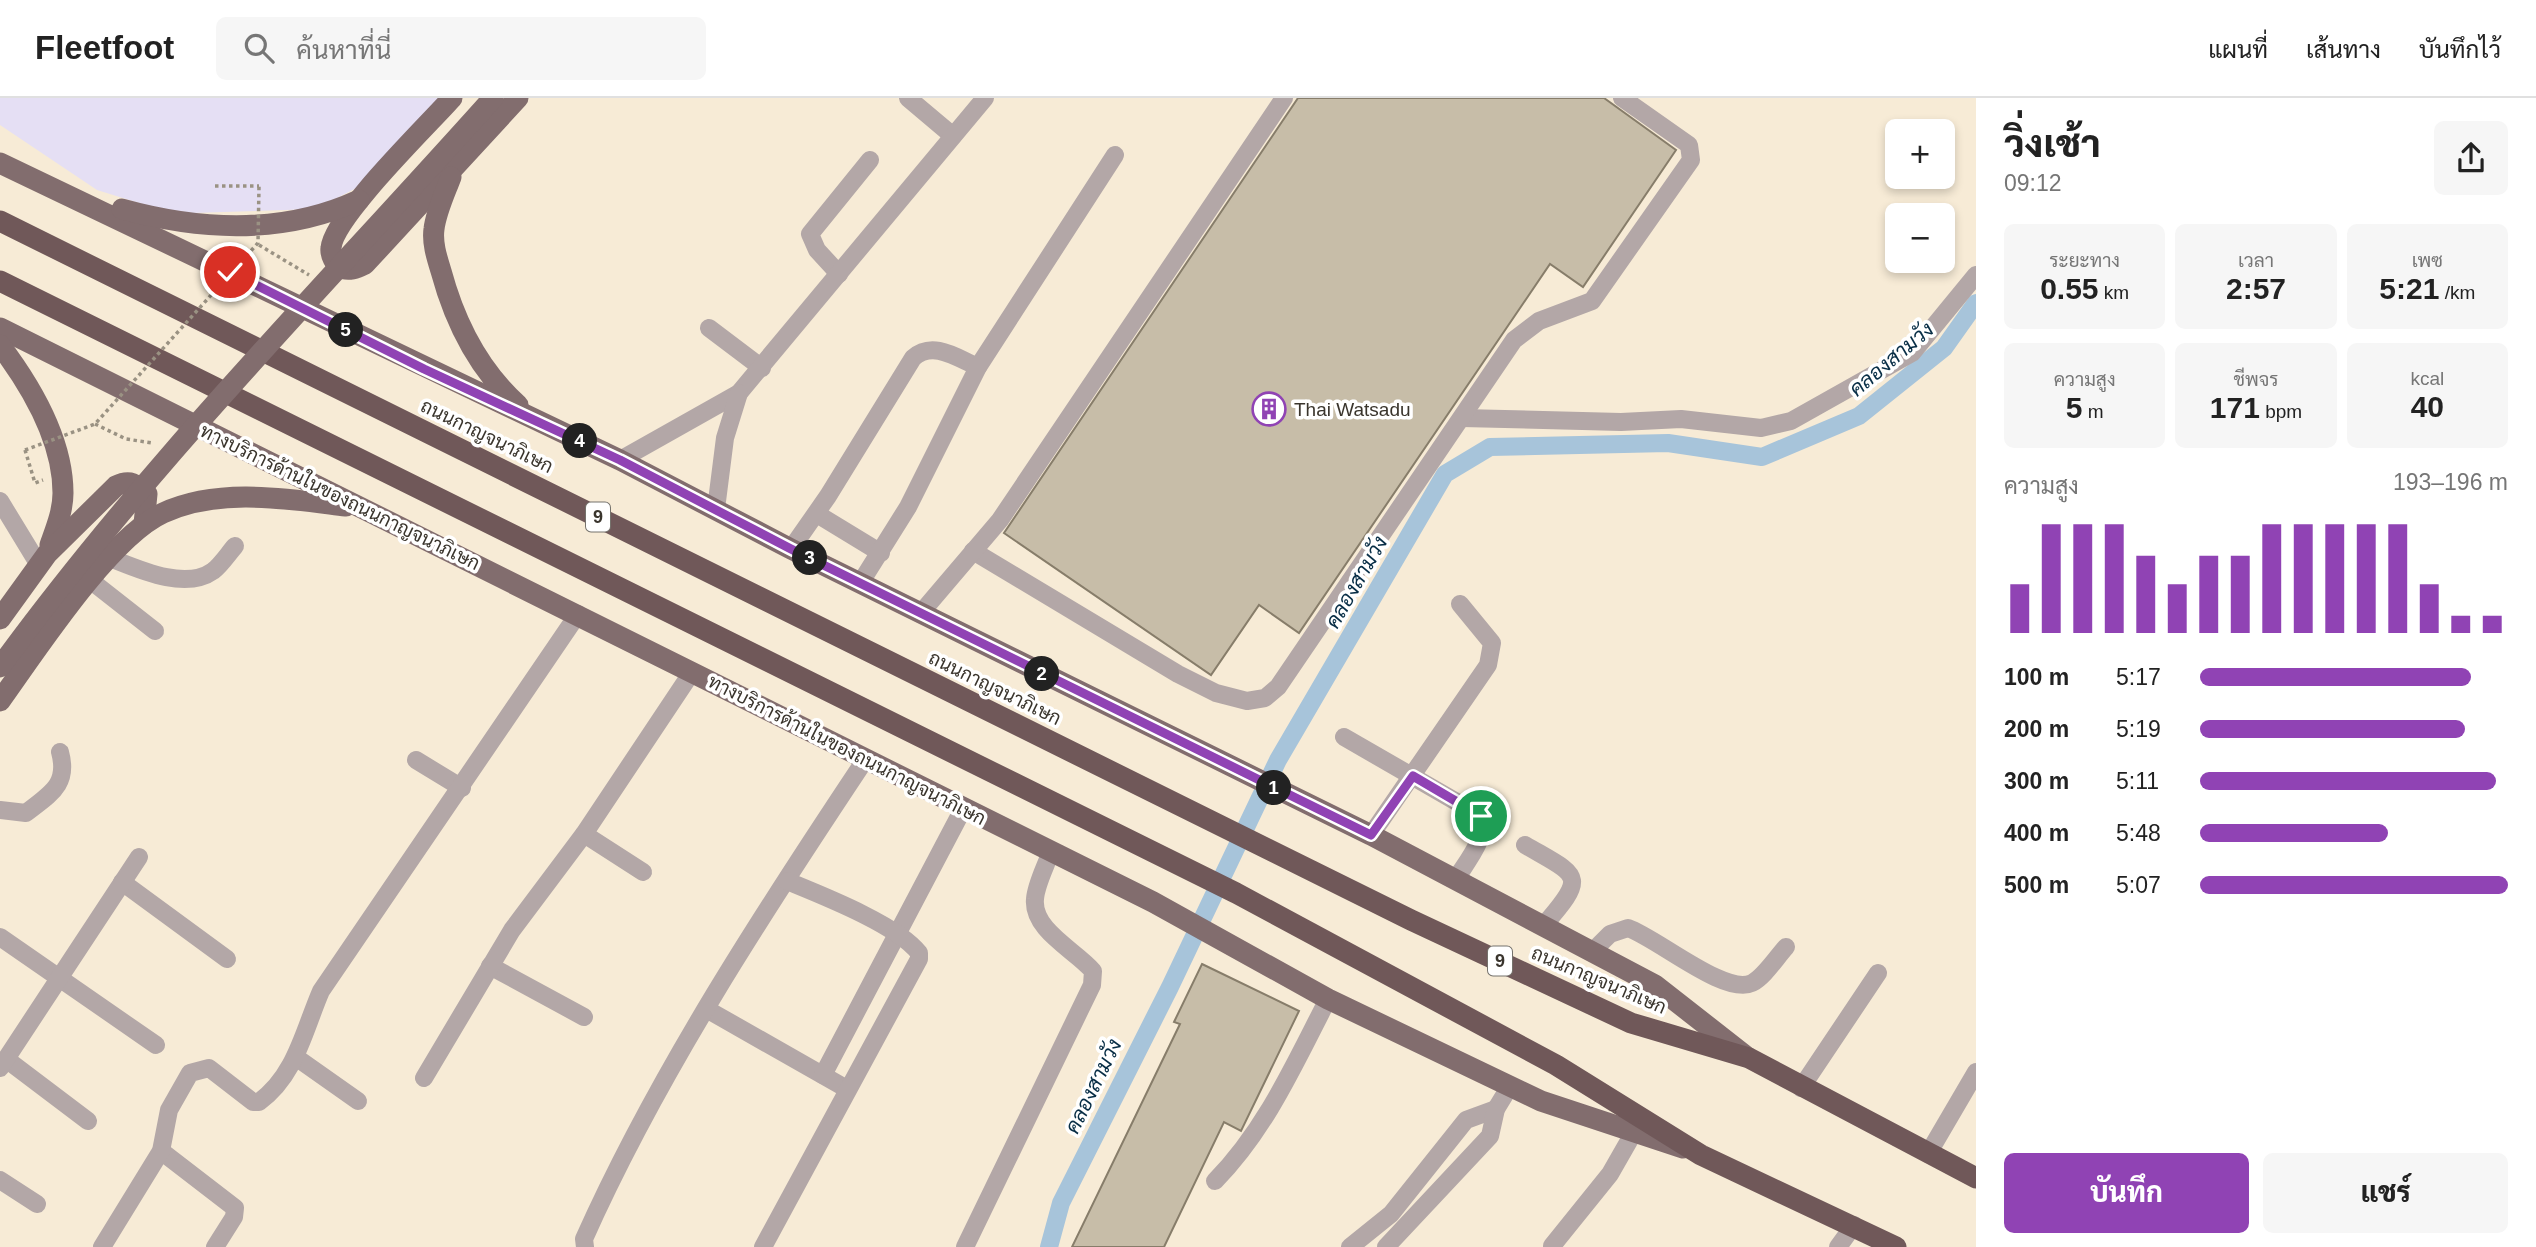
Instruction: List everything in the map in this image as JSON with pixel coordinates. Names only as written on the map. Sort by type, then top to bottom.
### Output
[{"type":"highway","name":"ถนนกาญจนาภิเษก","points":[[0,221],[1411,919],[1631,1023],[1749,1058],[1801,1088],[1976,1178]]},
{"type":"highway","points":[[0,281],[1236,893],[1556,1065],[1701,1155],[1896,1247]]},
{"type":"main road","points":[[452,98],[359,200],[335,236],[330,249],[334,261],[341,268],[353,270],[365,264],[518,98]]},
{"type":"main road","points":[[0,645],[122,492],[478,98]]},
{"type":"main road","points":[[0,667],[74,568],[165,460],[493,98]]},
{"type":"main road","points":[[0,163],[424,369],[620,460],[920,614],[1371,835],[1655,985],[1749,1058]]},
{"type":"main road","points":[[453,171],[434,229],[435,252],[450,305],[477,359],[498,388],[532,418]]},
{"type":"main road","points":[[72,196],[191,224],[238,227],[311,220],[359,200]]},
{"type":"main road","name":"ทางบริการด้านในของถนนกาญจนาภิเษก","points":[[0,328],[1153,902],[1328,999],[1541,1101],[1701,1155]]},
{"type":"main road","points":[[0,345],[24,377],[45,420],[58,460],[63,492],[59,521],[43,559]]},
{"type":"main road","points":[[0,619],[43,559],[105,494],[125,482],[136,484],[147,495],[144,524]]},
{"type":"main road","points":[[0,701],[90,580],[144,524],[164,512],[214,500],[275,497],[362,508]]},
{"type":"street","points":[[908,98],[953,136]]},
{"type":"street","points":[[620,460],[739,393],[985,98]]},
{"type":"street","points":[[920,614],[1000,520],[1284,98]]},
{"type":"street","points":[[973,551],[1197,684],[1216,693],[1247,701],[1265,698],[1278,687],[1514,340],[1539,321],[1592,301],[1691,160],[1689,145],[1622,98]]},
{"type":"street","points":[[861,582],[908,507],[978,367],[1115,155]]},
{"type":"street","points":[[839,274],[817,250],[810,234],[870,160]]},
{"type":"street","points":[[1462,418],[1621,422],[1681,419],[1762,428],[1791,421],[1912,353],[1976,275]]},
{"type":"street","points":[[709,328],[762,368]]},
{"type":"street","points":[[791,549],[817,514],[913,358],[922,350],[933,348],[978,367]]},
{"type":"street","points":[[716,509],[725,438],[739,393]]},
{"type":"street","points":[[0,501],[43,559]]},
{"type":"street","points":[[817,514],[881,553]]},
{"type":"street","points":[[110,558],[139,570],[180,579],[212,572],[235,546]]},
{"type":"street","points":[[90,580],[155,631]]},
{"type":"street","points":[[1371,835],[1488,665],[1492,643],[1460,604]]},
{"type":"street","points":[[102,1247],[161,1151],[169,1110],[194,1070],[209,1068],[256,1102],[263,1099],[298,1058],[307,1023],[321,991],[462,788],[578,614]]},
{"type":"street","points":[[424,1078],[512,930],[584,834],[692,672]]},
{"type":"street","points":[[1344,737],[1481,816],[1484,826],[1481,837],[1456,879]]},
{"type":"street","points":[[0,810],[26,813],[61,783],[64,768],[60,752]]},
{"type":"street","points":[[416,760],[462,788]]},
{"type":"street","points":[[585,1247],[584,1239],[611,1177],[708,1010],[865,760]]},
{"type":"street","points":[[824,1075],[963,809]]},
{"type":"street","points":[[584,834],[643,872]]},
{"type":"street","points":[[1525,845],[1567,870],[1572,878],[1570,895],[1544,925]]},
{"type":"street","points":[[965,1247],[1092,985],[1093,971],[1042,924],[1035,911],[1035,897],[1051,851]]},
{"type":"street","points":[[88,1121],[3,1063],[139,856]]},
{"type":"street","points":[[762,1247],[919,959],[919,953],[914,946],[834,900],[787,881]]},
{"type":"street","points":[[122,883],[227,959]]},
{"type":"street","points":[[1593,951],[1610,934],[1628,928],[1718,979],[1744,985],[1754,982],[1786,947]]},
{"type":"street","points":[[0,937],[61,976],[156,1045]]},
{"type":"street","points":[[490,966],[584,1017]]},
{"type":"street","points":[[1801,1088],[1878,974]]},
{"type":"street","points":[[1215,1181],[1240,1156],[1265,1120],[1328,999]]},
{"type":"street","points":[[708,1010],[847,1088]]},
{"type":"street","points":[[298,1058],[358,1101]]},
{"type":"street","points":[[1928,1154],[1976,1072]]},
{"type":"street","points":[[1387,1247],[1490,1136],[1496,1109],[1510,1086]]},
{"type":"street","points":[[1350,1247],[1391,1214],[1466,1120],[1496,1109]]},
{"type":"street","points":[[1552,1246],[1610,1174],[1634,1132]]},
{"type":"street","points":[[161,1151],[235,1208],[234,1217],[215,1247]]},
{"type":"street","points":[[1432,1163],[1451,1179]]},
{"type":"street","points":[[0,1180],[37,1204]]},
{"type":"street","points":[[1838,1247],[1854,1225]]},
{"type":"path","points":[[44,480],[35,483],[25,450],[95,424],[257,244],[259,186],[215,186]]},
{"type":"path","points":[[257,244],[285,261]]},
{"type":"path","points":[[95,424],[126,439],[153,443]]},
{"type":"shaded area","points":[[0,98],[443,98],[364,184],[316,209],[192,213],[155,208],[97,190],[0,125]]},
{"type":"building","name":"Thai Watsadu","points":[[1298,98],[1604,98],[1676,150],[1583,287],[1550,264],[1299,633],[1259,605],[1211,675],[1004,533]]},
{"type":"building","points":[[1202,964],[1299,1011],[1241,1131],[1224,1122],[1164,1247],[1072,1247],[1180,1024],[1174,1022]]},
{"type":"waterway","name":"คลองสามวัง","points":[[1049,1247],[1061,1203],[1170,987],[1278,760],[1445,474],[1490,447],[1668,443],[1762,457],[1859,416],[1944,348],[1976,303]]},
{"type":"place","name":"Thai Watsadu","points":[[1269,409]]},
{"type":"route","points":[[230,272],[424,369],[620,460],[920,614],[1371,835],[1413,776],[1481,816]]}]
